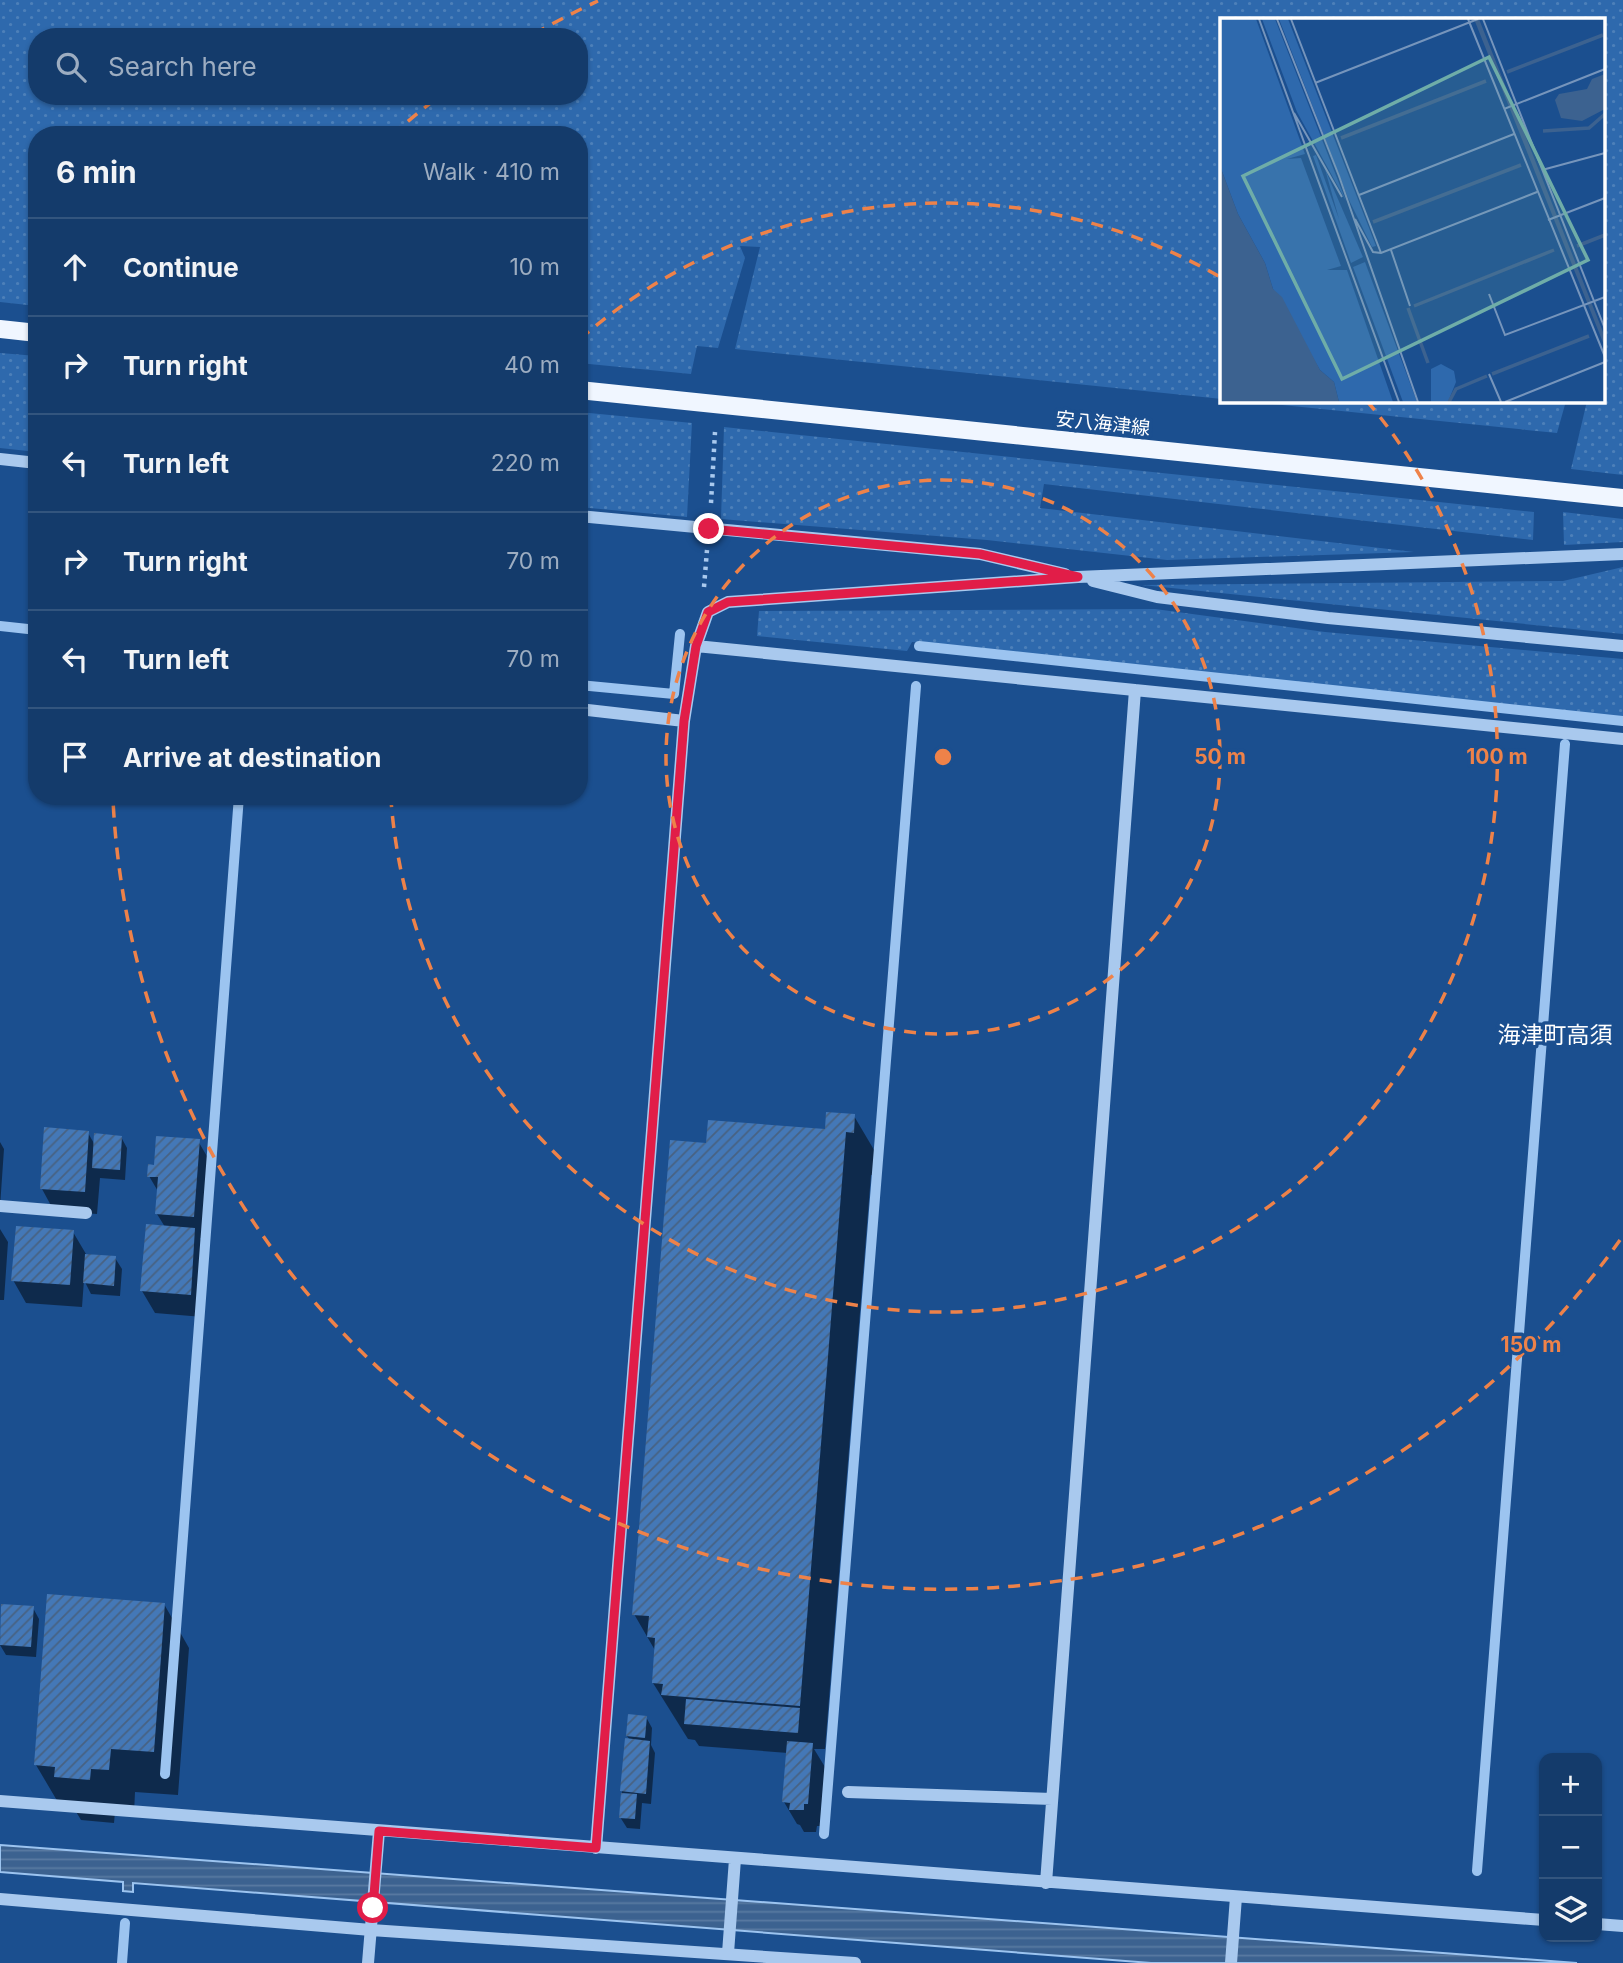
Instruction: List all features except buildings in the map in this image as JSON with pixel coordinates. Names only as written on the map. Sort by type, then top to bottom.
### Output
[{"type":"main road","points":[[0,329],[28,332]]},
{"type":"main road","name":"安八海津線","points":[[588,391],[1623,498]]},
{"type":"street","points":[[0,459],[28,462]]},
{"type":"street","points":[[588,517],[980,554],[1157,597],[1328,618],[1623,646]]},
{"type":"street","points":[[596,1848],[684,721],[696,646],[708,612],[728,602],[1078,577],[1623,554]]},
{"type":"street","points":[[696,646],[1623,739]]},
{"type":"street","points":[[1046,1882],[1135,690]]},
{"type":"street","points":[[588,710],[684,721]]},
{"type":"street","points":[[0,1206],[86,1213]]},
{"type":"street","points":[[848,1792],[1052,1799]]},
{"type":"street","points":[[0,1801],[1539,1920]]},
{"type":"street","points":[[368,1963],[379,1831]]},
{"type":"street","points":[[724,1957],[729,1940],[735,1859]]},
{"type":"street","points":[[1231,1963],[1237,1897]]},
{"type":"street","points":[[0,1899],[724,1957],[855,1963]]},
{"type":"street","points":[[1602,1924],[1623,1926]]},
{"type":"shaded area","points":[[0,0],[1623,0],[1623,475],[1571,469],[1587,402],[1606,402],[1606,18],[1220,18],[1220,399],[735,349],[760,247],[740,246],[745,258],[718,348],[697,346],[691,374],[588,364],[588,126],[28,126],[28,305],[0,302]]},
{"type":"shaded area","points":[[0,353],[28,355],[28,451],[0,448]]},
{"type":"shaded area","points":[[1252,402],[1566,402],[1557,433]]},
{"type":"shaded area","points":[[588,413],[692,423],[687,517],[588,508]]},
{"type":"shaded area","points":[[724,427],[1534,512],[1533,540],[1044,484],[1040,508],[1414,552],[1167,560],[987,540],[721,519]]},
{"type":"shaded area","points":[[1563,512],[1623,519],[1623,542],[1564,545]]},
{"type":"shaded area","points":[[1623,567],[1623,634],[1142,585],[1563,581]]},
{"type":"shaded area","points":[[1155,609],[1325,632],[1623,659],[1623,718],[912,642],[907,651],[757,636],[759,611]]},
{"type":"shaded area","points":[[0,1845],[1577,1963],[1151,1963],[133,1883],[133,1892],[123,1891],[123,1882],[0,1872]]},
{"type":"waterway","points":[[0,626],[28,629]]},
{"type":"waterway","points":[[588,686],[674,694],[680,634]]},
{"type":"waterway","points":[[919,646],[1623,721]]},
{"type":"waterway","points":[[824,1834],[916,686]]},
{"type":"waterway","points":[[1477,1871],[1565,744]]},
{"type":"waterway","points":[[165,1774],[238,805]]},
{"type":"waterway","points":[[122,1963],[125,1923]]},
{"type":"district","name":"海津町高須","points":[[1555,1035]]},
{"type":"route","points":[[373,1908],[379,1831],[596,1848],[684,721],[696,646],[708,612],[728,602],[1078,577],[980,554],[709,529]]}]
